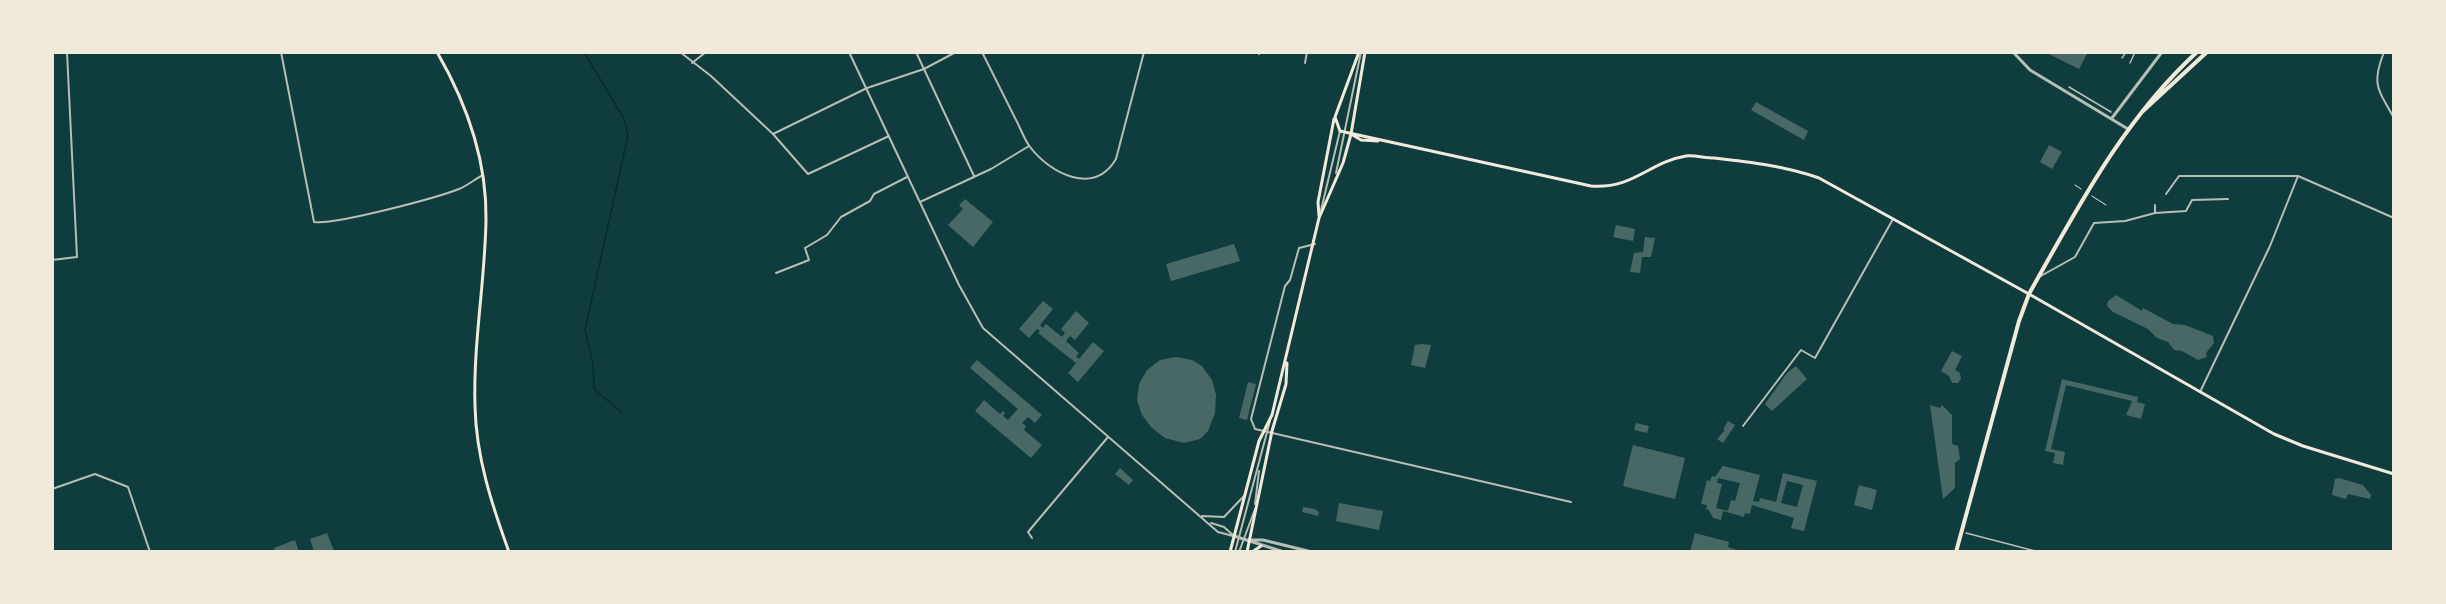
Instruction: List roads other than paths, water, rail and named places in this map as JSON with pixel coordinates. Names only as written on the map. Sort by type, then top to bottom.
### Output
[{"type":"main road","points":[[437,52],[464,104],[475,137],[483,175],[486,219],[475,363],[475,409],[486,484],[509,552]]},
{"type":"main road","points":[[1319,218],[1318,202],[1335,117],[1362,52]]},
{"type":"main road","points":[[1247,552],[1268,430],[1315,244],[1319,218],[1342,163],[1351,134],[1362,52]]},
{"type":"main road","points":[[1956,552],[2019,321],[2030,294],[2136,117],[2153,96],[2197,52]]},
{"type":"main road","points":[[2136,117],[2207,52]]},
{"type":"main road","points":[[1335,117],[1340,131],[1351,134],[1363,134],[1380,141],[1591,186],[1609,187],[1624,184],[1665,163],[1688,156],[1753,163],[1793,170],[1819,178],[2295,443],[2394,474]]},
{"type":"main road","points":[[1230,552],[1246,494],[1286,384],[1287,355]]},
{"type":"main road","points":[[1252,552],[1261,546]]},
{"type":"street","points":[[52,260],[77,257],[67,52]]},
{"type":"street","points":[[281,52],[314,222],[375,212],[436,196],[459,189],[483,175]]},
{"type":"street","points":[[680,52],[711,76],[773,134],[805,172],[811,174],[889,135]]},
{"type":"street","points":[[692,63],[706,52]]},
{"type":"street","points":[[849,52],[971,309],[983,328],[1218,532],[1284,552]]},
{"type":"street","points":[[916,52],[974,176]]},
{"type":"street","points":[[773,134],[867,88],[924,69],[956,52]]},
{"type":"street","points":[[982,52],[1029,146],[1046,163],[1062,173],[1076,180],[1087,181],[1105,173],[1119,152],[1144,52]]},
{"type":"street","points":[[1305,63],[1307,52]]},
{"type":"street","points":[[1336,173],[1362,52]]},
{"type":"street","points":[[2013,52],[2030,70],[2128,129]]},
{"type":"street","points":[[2122,58],[2126,52]]},
{"type":"street","points":[[2130,63],[2135,52]]},
{"type":"street","points":[[2112,118],[2162,52]]},
{"type":"street","points":[[2384,52],[2376,72],[2376,82],[2394,118]]},
{"type":"street","points":[[2069,87],[2106,105],[2107,112],[2111,112]]},
{"type":"street","points":[[1319,218],[1340,131]]},
{"type":"street","points":[[920,202],[1029,146]]},
{"type":"street","points":[[2166,194],[2179,176],[2298,176],[2394,218]]},
{"type":"street","points":[[2200,392],[2270,246],[2298,176]]},
{"type":"street","points":[[776,273],[809,260],[805,249],[808,244],[827,234],[841,217],[870,201],[874,194],[907,177]]},
{"type":"street","points":[[2039,277],[2075,257],[2094,223],[2125,221],[2155,213],[2186,211],[2192,200],[2228,199]]},
{"type":"street","points":[[2155,205],[2155,213]]},
{"type":"street","points":[[1743,426],[1801,350],[1815,358],[1893,219]]},
{"type":"street","points":[[1315,244],[1299,248],[1290,280],[1285,286],[1252,426],[1255,429],[1268,430],[1571,502]]},
{"type":"street","points":[[1239,552],[1268,430]]},
{"type":"street","points":[[1032,538],[1028,532],[1109,436]]},
{"type":"street","points":[[1235,552],[1255,508],[1260,462]]},
{"type":"street","points":[[52,489],[96,474],[128,487],[150,552]]},
{"type":"street","points":[[1200,516],[1224,517],[1246,494]]},
{"type":"street","points":[[1208,522],[1224,527],[1234,536]]},
{"type":"street","points":[[1966,533],[2039,552]]},
{"type":"street","points":[[1248,540],[1263,540],[1312,552]]},
{"type":"waterway","points":[[584,52],[624,119],[628,135],[585,330],[593,364],[594,389],[622,413]]}]
